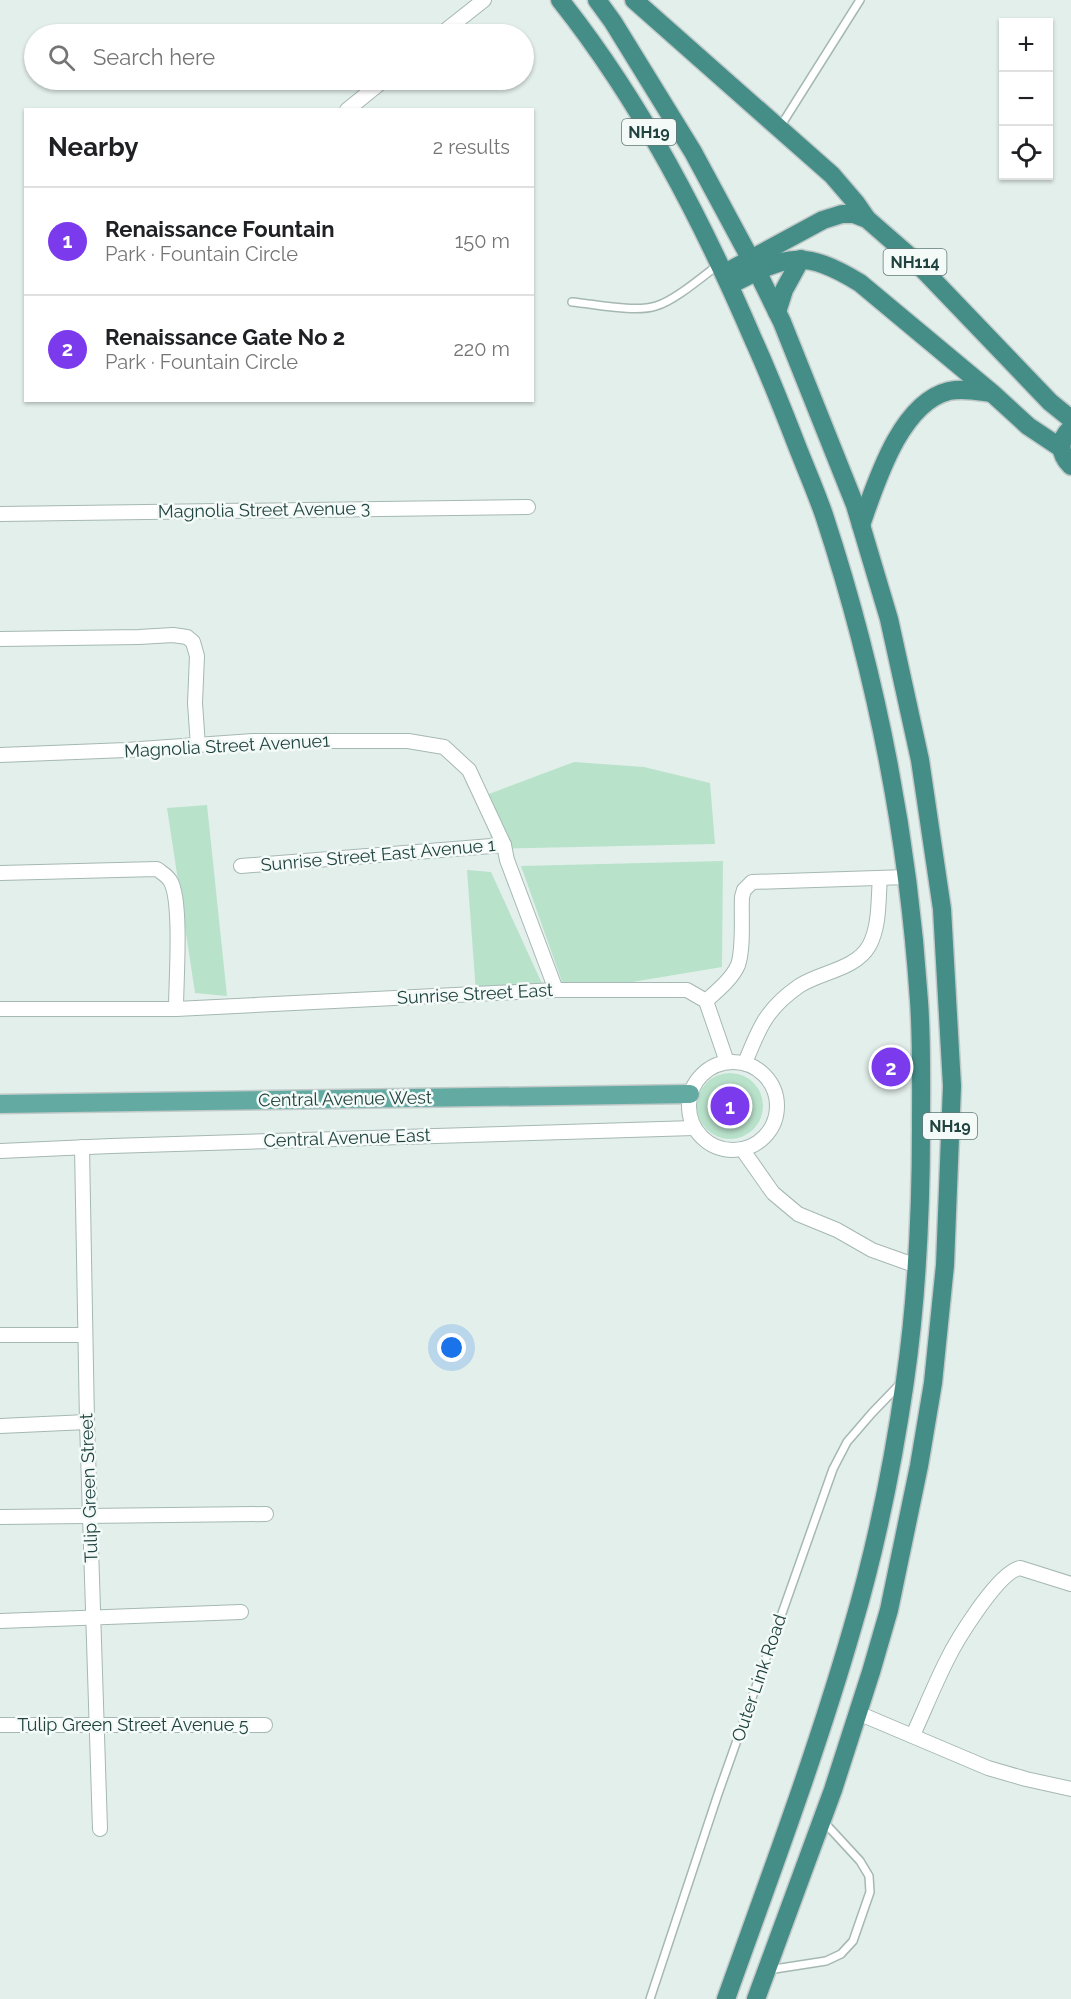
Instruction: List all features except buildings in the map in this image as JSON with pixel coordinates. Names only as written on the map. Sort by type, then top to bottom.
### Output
[{"type":"highway","name":"NH19","points":[[560,0],[577,21],[635,108],[687,198],[725,274],[766,368],[823,511],[856,620],[890,764],[906,878],[919,1003],[921,1171],[917,1266],[905,1379],[876,1538],[853,1627],[805,1780],[726,1999]]},
{"type":"highway","name":"NH19","points":[[597,0],[619,31],[693,152],[754,265],[803,373],[861,525],[889,619],[921,760],[942,909],[952,1086],[945,1265],[933,1383],[917,1476],[889,1610],[822,1820],[756,1999]]},
{"type":"highway","points":[[634,0],[832,175],[867,219]]},
{"type":"highway","name":"NH114","points":[[754,265],[808,228],[842,214],[854,214],[867,219],[914,260],[1042,395],[1071,418]]},
{"type":"highway","name":"NH114","points":[[725,274],[754,265],[801,259],[840,271],[860,283],[1028,426],[1061,448],[1064,458],[1071,466]]},
{"type":"highway","points":[[777,312],[784,290],[801,259]]},
{"type":"highway","points":[[861,525],[898,435],[911,417],[929,400],[948,392],[968,389],[992,393]]},
{"type":"highway","points":[[1061,448],[1063,438],[1071,428]]},
{"type":"main road","name":"Central Avenue West","points":[[0,1104],[690,1094]]},
{"type":"street","points":[[454,24],[484,0]]},
{"type":"street","points":[[349,108],[372,90]]},
{"type":"street","name":"Magnolia Street Avenue 3","points":[[0,514],[528,507]]},
{"type":"street","points":[[0,639],[139,638],[173,635],[187,637],[193,642],[197,656],[195,703],[198,746]]},
{"type":"street","name":"Magnolia Street Avenue1","points":[[0,755],[198,746],[253,741],[408,741],[444,747],[470,770],[504,845]]},
{"type":"street","name":"Sunrise Street East Avenue 1","points":[[241,866],[504,845],[507,860],[556,990]]},
{"type":"street","points":[[0,873],[157,869],[171,882],[177,903],[176,1009]]},
{"type":"street","points":[[745,1064],[762,1023],[770,1011],[800,986],[860,958],[869,946],[876,929],[879,878]]},
{"type":"street","points":[[727,1062],[706,1001],[731,976],[738,964],[741,944],[742,897],[750,883],[906,878]]},
{"type":"street","name":"Sunrise Street East","points":[[0,1009],[176,1009],[556,990],[687,990],[706,1001]]},
{"type":"street","points":[[727,1062],[745,1064],[760,1071],[772,1084],[777,1101],[776,1118],[768,1134],[754,1145],[738,1150],[721,1149],[705,1141],[694,1128],[688,1111],[690,1094],[698,1079],[711,1067],[727,1062]]},
{"type":"street","name":"Central Avenue East","points":[[0,1151],[694,1128]]},
{"type":"street","name":"Tulip Green Street","points":[[82,1147],[87,1422],[100,1829]]},
{"type":"street","points":[[742,1149],[773,1193],[798,1214],[837,1230],[872,1250],[917,1266]]},
{"type":"street","points":[[0,1335],[86,1335]]},
{"type":"street","points":[[0,1426],[87,1422]]},
{"type":"street","points":[[0,1517],[266,1514]]},
{"type":"street","points":[[913,1735],[946,1661],[979,1608],[1003,1578],[1013,1569],[1020,1568],[1071,1584]]},
{"type":"street","points":[[0,1622],[241,1612]]},
{"type":"street","points":[[858,1713],[988,1768],[1071,1789]]},
{"type":"street","name":"Tulip Green Street Avenue 5","points":[[0,1725],[265,1725]]},
{"type":"lane","points":[[779,128],[860,0]]},
{"type":"lane","points":[[572,302],[642,309],[657,306],[725,274]]},
{"type":"lane","name":"Outer Link Road","points":[[650,1999],[718,1794],[833,1469],[848,1442],[905,1379]]},
{"type":"lane","points":[[767,1970],[826,1961],[841,1954],[853,1941],[870,1892],[869,1876],[860,1861],[822,1820]]},
{"type":"green space","points":[[574,762],[644,767],[710,783],[715,844],[491,849],[489,794]]},
{"type":"green space","points":[[207,805],[227,996],[195,993],[167,808]]},
{"type":"green space","points":[[723,861],[722,967],[566,993],[521,866]]},
{"type":"green space","points":[[467,870],[491,872],[544,988],[476,993]]},
{"type":"green space","points":[[730,1073],[743,1076],[753,1083],[760,1093],[763,1106],[760,1119],[753,1129],[743,1136],[730,1139],[717,1136],[707,1129],[700,1119],[697,1106],[700,1093],[707,1083],[717,1076]]},
{"type":"place","name":"Renaissance Gate No 2","points":[[891,1067]]},
{"type":"place","name":"Renaissance Fountain","points":[[730,1106]]}]
